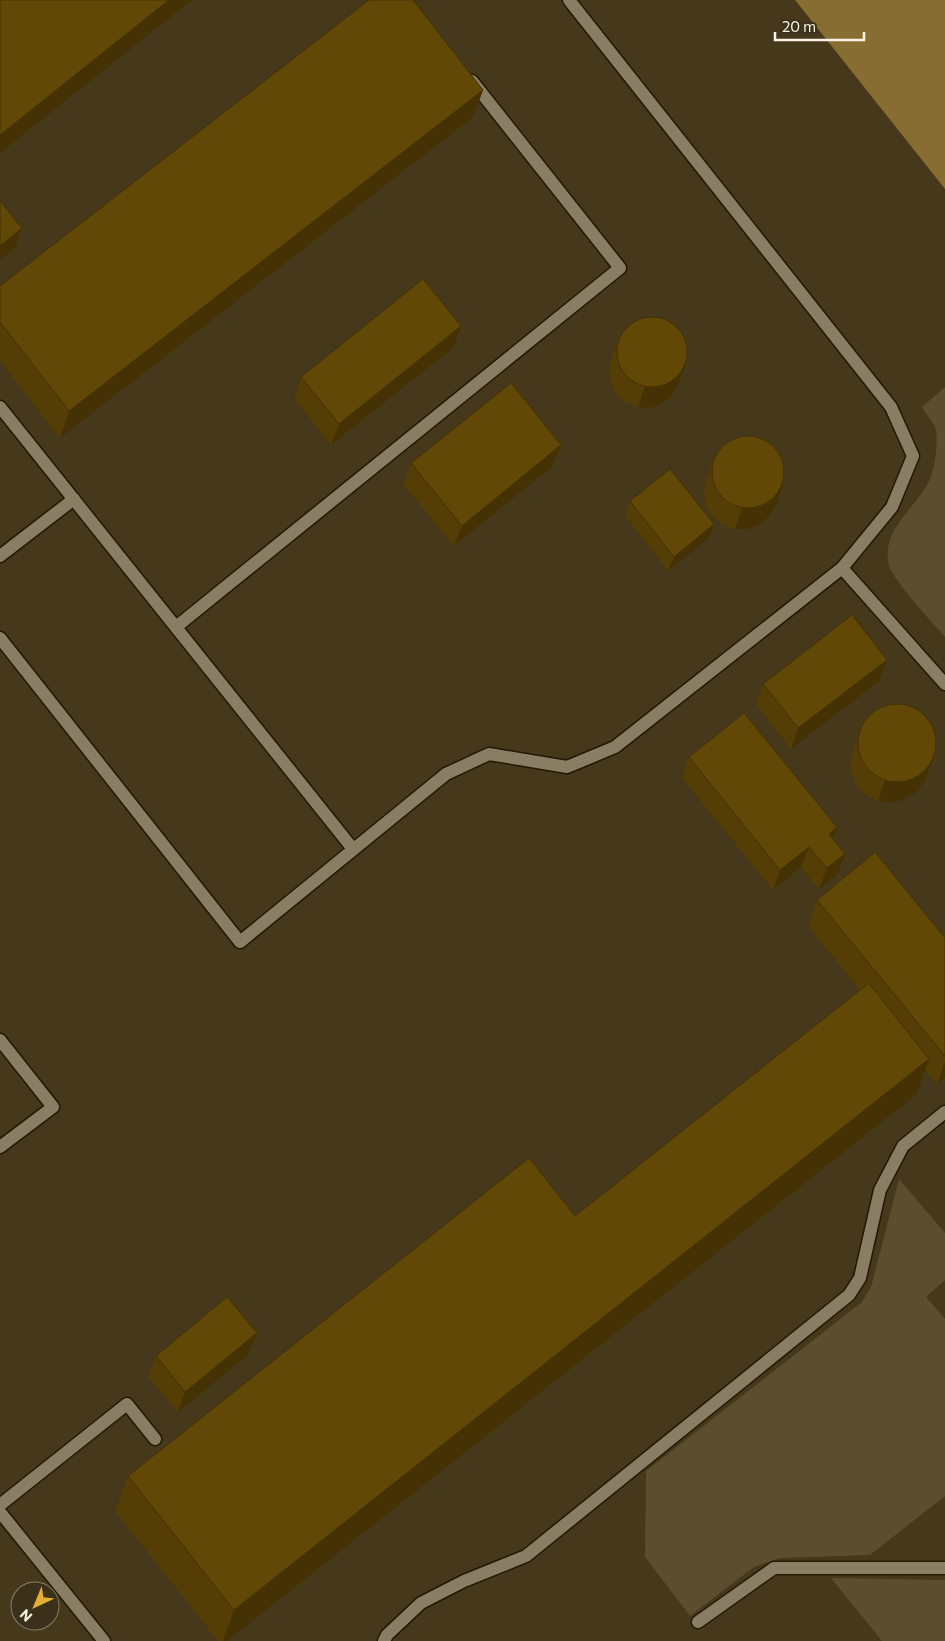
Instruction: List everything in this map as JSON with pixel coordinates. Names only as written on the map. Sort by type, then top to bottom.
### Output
[{"type":"lane","points":[[0,638],[240,942],[446,774],[489,754],[567,767],[615,747],[842,568],[892,507],[913,456],[891,407],[568,0]]},
{"type":"lane","points":[[176,627],[620,268],[463,69]]},
{"type":"lane","points":[[0,407],[353,849]]},
{"type":"lane","points":[[0,556],[74,499]]},
{"type":"lane","points":[[842,568],[945,684]]},
{"type":"lane","points":[[0,1040],[53,1106],[0,1147]]},
{"type":"lane","points":[[384,1641],[421,1603],[464,1581],[526,1556],[848,1295],[860,1278],[880,1190],[903,1146],[945,1112]]},
{"type":"lane","points":[[0,1505],[128,1404],[155,1439]]},
{"type":"lane","points":[[0,1512],[104,1641]]},
{"type":"lane","points":[[698,1622],[774,1568],[945,1568]]},
{"type":"shaded area","points":[[0,0],[795,0],[945,189],[945,1641],[0,1641]]},
{"type":"shaded area","points":[[795,0],[945,0],[945,189]]},
{"type":"shaded area","points":[[945,387],[945,637],[898,581],[889,565],[888,552],[890,540],[901,519],[924,490],[932,474],[937,435],[932,421],[922,407]]},
{"type":"shaded area","points":[[899,1179],[945,1233],[945,1280],[926,1297],[945,1319],[945,1496],[870,1555],[780,1558],[754,1567],[690,1616],[645,1557],[646,1471],[862,1302],[871,1287]]},
{"type":"shaded area","points":[[831,1578],[945,1580],[945,1641],[882,1641]]},
{"type":"building","points":[[0,0],[169,0],[0,135]]},
{"type":"building","points":[[369,0],[413,0],[483,90],[69,411],[0,322],[0,286]]},
{"type":"building","points":[[0,201],[22,228],[0,246]]},
{"type":"building","points":[[423,279],[461,326],[339,424],[301,377]]},
{"type":"building","points":[[659,317],[672,323],[681,332],[685,338],[687,352],[685,366],[677,377],[666,385],[645,387],[638,385],[627,377],[619,366],[617,345],[619,338],[627,327],[638,319]]},
{"type":"building","points":[[511,383],[561,445],[462,526],[411,463]]},
{"type":"building","points":[[755,436],[774,446],[782,458],[784,472],[782,486],[774,498],[762,506],[741,508],[722,498],[714,486],[712,465],[722,446],[734,438]]},
{"type":"building","points":[[670,469],[714,524],[674,557],[630,501]]},
{"type":"building","points":[[852,615],[887,660],[798,728],[763,684]]},
{"type":"building","points":[[897,704],[912,707],[925,715],[933,728],[936,743],[933,758],[925,771],[912,779],[897,782],[882,779],[869,771],[861,758],[858,743],[861,728],[869,715],[882,707]]},
{"type":"building","points":[[744,713],[837,827],[829,834],[845,854],[827,868],[809,847],[780,870],[689,757]]},
{"type":"building","points":[[875,852],[945,938],[945,1056],[817,900]]},
{"type":"building","points":[[869,983],[929,1059],[234,1610],[128,1476],[529,1158],[575,1216]]},
{"type":"building","points":[[227,1297],[257,1333],[185,1392],[156,1356]]}]
